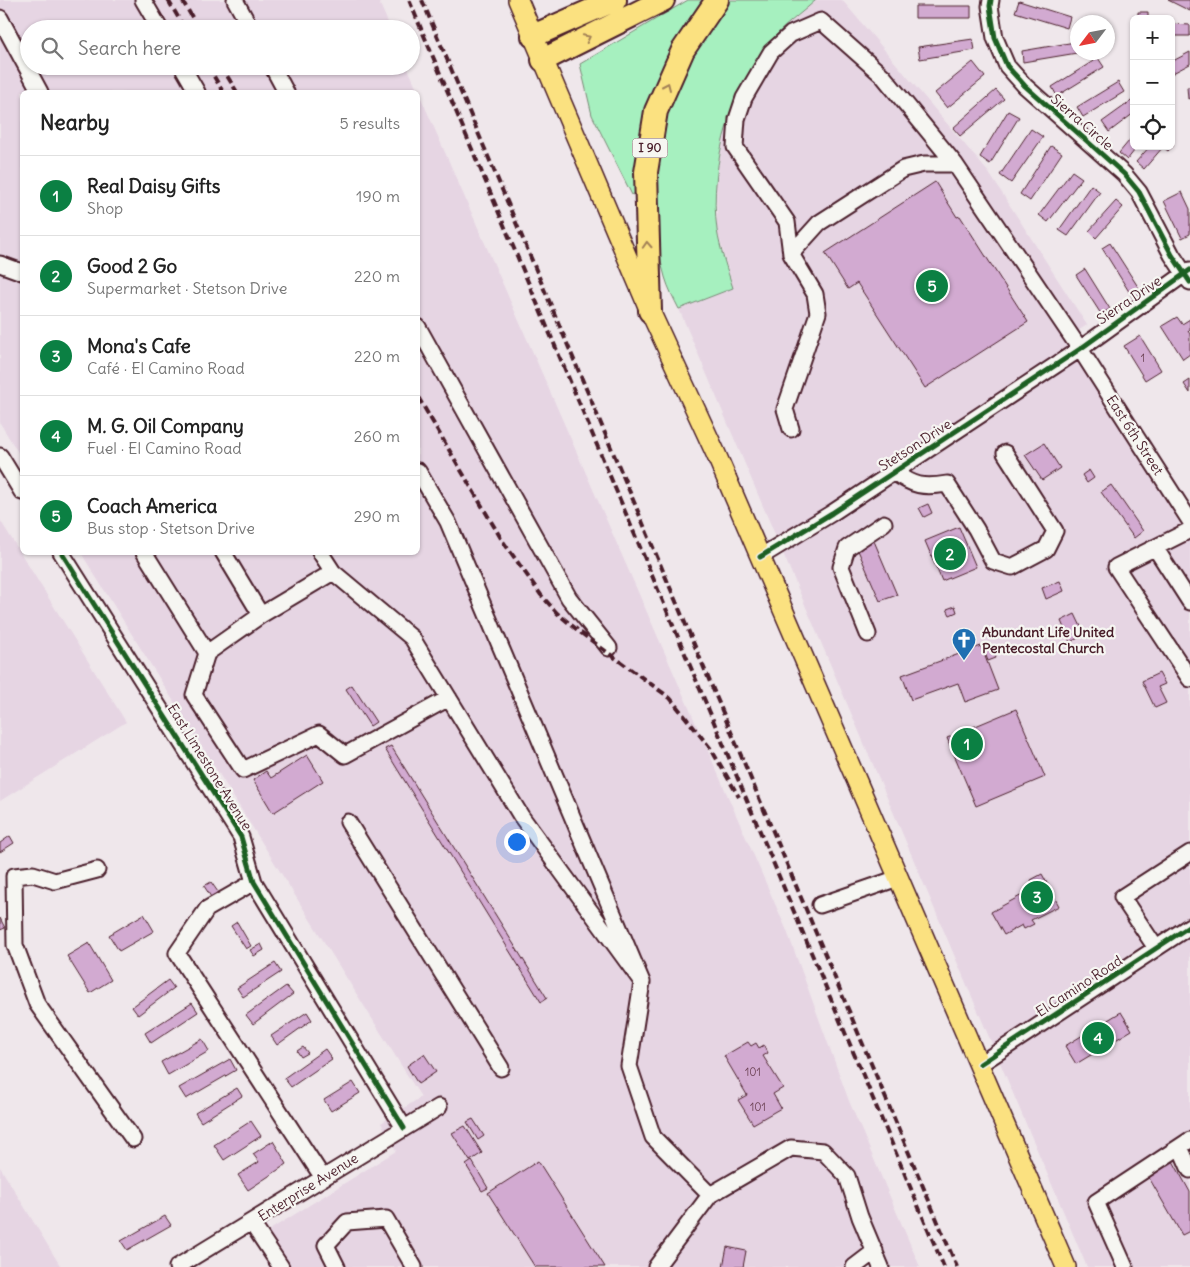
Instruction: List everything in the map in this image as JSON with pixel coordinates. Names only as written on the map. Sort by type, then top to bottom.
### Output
[{"type":"highway","points":[[533,36],[615,0]]},
{"type":"highway","points":[[543,60],[663,0]]},
{"type":"highway","name":"I 90","points":[[650,311],[646,172],[656,111],[683,50],[717,0]]},
{"type":"main road","points":[[518,0],[650,311],[760,557],[1066,1267]]},
{"type":"street","points":[[144,0],[155,20]]},
{"type":"street","points":[[235,0],[246,20]]},
{"type":"street","name":"Sierra Circle","points":[[991,0],[994,38],[1007,66],[1025,86],[1124,174],[1139,192],[1188,276]]},
{"type":"street","points":[[0,18],[20,55]]},
{"type":"street","name":"East 6th Street","points":[[791,254],[787,222],[735,147],[737,119],[744,98],[771,52],[791,34],[821,21],[883,76],[955,164],[1080,349],[1190,521]]},
{"type":"street","points":[[31,75],[39,90]]},
{"type":"street","points":[[187,75],[196,90]]},
{"type":"street","points":[[277,75],[285,90]]},
{"type":"street","points":[[791,429],[785,409],[818,312],[815,294],[791,254],[819,223],[903,169],[924,164],[955,164]]},
{"type":"street","points":[[0,264],[20,271]]},
{"type":"street","name":"Sierra Drive","points":[[1080,349],[1188,276]]},
{"type":"street","points":[[420,331],[569,598],[609,648]]},
{"type":"street","name":"Stetson Drive","points":[[760,557],[894,472],[1080,349]]},
{"type":"street","points":[[894,472],[909,483],[929,487],[947,484],[976,529],[993,561],[1012,567],[1046,549],[1055,531],[1005,453]]},
{"type":"street","points":[[0,456],[20,489]]},
{"type":"street","points":[[420,474],[448,522],[642,982],[629,1066],[653,1137],[710,1195]]},
{"type":"street","points":[[868,634],[841,567],[847,548],[884,523]]},
{"type":"street","points":[[1190,530],[1156,549],[1116,566],[1185,662],[1190,679]]},
{"type":"street","points":[[1156,549],[1190,602]]},
{"type":"street","name":"East Limestone Avenue","points":[[63,555],[241,837],[254,882],[404,1128]]},
{"type":"street","points":[[146,555],[207,653]]},
{"type":"street","points":[[225,555],[262,615]]},
{"type":"street","points":[[322,555],[333,572],[412,638],[521,816],[642,982]]},
{"type":"street","points":[[333,572],[262,615],[207,653],[194,695],[243,770],[318,734],[345,755],[449,698]]},
{"type":"street","points":[[348,822],[501,1068]]},
{"type":"street","points":[[1156,948],[1122,897],[1190,853]]},
{"type":"street","points":[[97,870],[55,881],[33,874],[14,876],[15,945],[37,1004],[132,1139]]},
{"type":"street","points":[[820,905],[898,878]]},
{"type":"street","points":[[254,882],[207,909],[177,953],[323,1178]]},
{"type":"street","name":"El Camino Road","points":[[980,1064],[1190,926]]},
{"type":"street","name":"Enterprise Avenue","points":[[178,1267],[439,1107]]},
{"type":"street","points":[[1125,1267],[1096,1202],[1185,1144],[1190,1170]]},
{"type":"street","points":[[656,1267],[710,1195],[791,1148],[823,1152],[847,1176],[860,1217],[881,1267]]},
{"type":"street","points":[[337,1267],[326,1245],[347,1222],[386,1219],[414,1267]]},
{"type":"street","points":[[251,1222],[281,1267]]},
{"type":"street","points":[[854,1267],[875,1251]]},
{"type":"shaded area","points":[[0,0],[378,0],[387,20],[20,20],[20,75],[411,75],[418,90],[20,90],[20,456],[0,423]]},
{"type":"shaded area","points":[[816,0],[842,0],[989,173],[1087,325],[1064,340],[1190,539],[1190,1267],[1087,1267],[679,309],[733,288],[717,230],[716,175],[726,127],[737,95],[753,66],[778,33]]},
{"type":"shaded area","points":[[420,96],[787,931],[849,1101],[920,1267],[290,1267],[268,1231],[396,1151],[381,1123],[421,1097],[82,555],[420,555]]},
{"type":"shaded area","points":[[0,520],[20,555],[22,555],[126,722],[0,801]]},
{"type":"shaded area","points":[[0,1167],[61,1267],[0,1267]]},
{"type":"green space","points":[[688,0],[706,0],[637,192],[632,195],[592,115],[580,64]]},
{"type":"green space","points":[[726,0],[816,0],[779,32],[763,52],[737,98],[727,124],[716,178],[715,205],[718,237],[733,288],[679,309],[666,281],[659,250],[654,193],[656,164],[668,107],[677,80],[693,47]]},
{"type":"building","points":[[1168,0],[1190,0],[1190,11]]},
{"type":"building","points":[[1019,1],[1070,17],[1067,28],[1015,12]]},
{"type":"building","points":[[915,6],[971,6],[971,18],[915,18]]},
{"type":"building","points":[[1138,12],[1148,12],[1148,15],[1138,15]]},
{"type":"building","points":[[1175,24],[1190,25],[1190,36],[1175,36]]},
{"type":"building","points":[[973,39],[975,50],[920,59],[918,47]]},
{"type":"building","points":[[1070,43],[1070,54],[1023,62],[1022,51]]},
{"type":"building","points":[[1190,52],[1190,64],[1175,72],[1175,60]]},
{"type":"building","points":[[1095,60],[1099,60],[1104,67],[1057,96],[1052,87]]},
{"type":"building","points":[[973,62],[985,77],[947,108],[935,93]]},
{"type":"building","points":[[1118,82],[1124,92],[1083,117],[1077,107]]},
{"type":"building","points":[[1187,87],[1190,87],[1190,98],[1188,99]]},
{"type":"building","points":[[996,90],[1004,99],[960,136],[953,128]]},
{"type":"building","points":[[1130,102],[1130,116],[1109,132],[1102,122]]},
{"type":"building","points":[[1008,111],[1019,117],[990,164],[980,157]]},
{"type":"building","points":[[1031,129],[1043,137],[1011,183],[1000,175]]},
{"type":"building","points":[[1130,140],[1130,150],[1135,150],[1127,160],[1119,153]]},
{"type":"building","points":[[1051,146],[1062,153],[1030,201],[1020,194]]},
{"type":"building","points":[[1146,150],[1160,150],[1144,169],[1136,162]]},
{"type":"building","points":[[1072,171],[1082,178],[1048,222],[1039,215]]},
{"type":"building","points":[[935,182],[957,217],[960,216],[1028,322],[925,388],[857,283],[848,289],[825,253]]},
{"type":"building","points":[[1091,185],[1100,192],[1068,236],[1059,230]]},
{"type":"building","points":[[1182,192],[1190,209],[1190,234],[1182,238],[1164,201]]},
{"type":"building","points":[[1116,201],[1123,207],[1096,238],[1089,231]]},
{"type":"building","points":[[1110,243],[1142,293],[1133,298],[1102,248]]},
{"type":"building","points":[[1085,269],[1110,309],[1101,314],[1076,275]]},
{"type":"building","points":[[1177,317],[1182,324],[1190,319],[1190,329],[1188,331],[1190,334],[1190,354],[1183,359],[1162,326]]},
{"type":"building","points":[[1140,336],[1161,370],[1145,380],[1124,346]]},
{"type":"building","points":[[1190,380],[1190,393],[1184,384]]},
{"type":"building","points":[[1044,443],[1060,468],[1042,480],[1025,455]]},
{"type":"building","points":[[1089,470],[1094,478],[1087,483],[1082,475]]},
{"type":"building","points":[[1111,485],[1143,531],[1134,538],[1101,492]]},
{"type":"building","points":[[928,504],[932,513],[924,517],[919,508]]},
{"type":"building","points":[[959,527],[976,567],[942,581],[925,541]]},
{"type":"building","points":[[874,541],[897,595],[880,601],[857,548]]},
{"type":"building","points":[[1060,581],[1064,591],[1046,599],[1042,588]]},
{"type":"building","points":[[955,606],[957,612],[950,615],[947,609]]},
{"type":"building","points":[[1075,614],[1085,635],[1070,642],[1061,621]]},
{"type":"building","points":[[991,645],[996,658],[988,661],[983,648]]},
{"type":"building","name":"Abundant Life United Pentecostal Church","points":[[981,646],[998,690],[965,702],[958,683],[911,700],[902,675]]},
{"type":"building","points":[[1159,673],[1165,684],[1158,687],[1166,703],[1155,708],[1142,681]]},
{"type":"building","points":[[352,685],[376,722],[370,726],[346,689]]},
{"type":"building","points":[[1016,709],[1045,777],[976,806],[947,738]]},
{"type":"building","points":[[391,746],[547,998],[541,1002],[385,749]]},
{"type":"building","points":[[307,755],[323,781],[273,813],[253,780],[266,771],[271,778]]},
{"type":"building","points":[[10,836],[14,843],[0,852],[0,843]]},
{"type":"building","points":[[1042,874],[1059,906],[1031,920],[1034,924],[1024,929],[1022,925],[1004,935],[991,912],[1035,888],[1031,880]]},
{"type":"building","points":[[211,882],[218,892],[211,897],[204,886]]},
{"type":"building","points":[[144,914],[154,931],[119,951],[109,935]]},
{"type":"building","points":[[0,918],[5,928],[0,930]]},
{"type":"building","points":[[237,922],[251,946],[246,949],[231,926]]},
{"type":"building","points":[[89,943],[111,980],[90,993],[67,956]]},
{"type":"building","points":[[261,944],[264,950],[254,956],[250,950]]},
{"type":"building","points":[[275,963],[281,972],[243,997],[237,988]]},
{"type":"building","points":[[168,980],[174,988],[138,1015],[132,1007]]},
{"type":"building","points":[[286,986],[293,994],[253,1024],[246,1015]]},
{"type":"building","points":[[192,1003],[198,1012],[151,1043],[145,1033]]},
{"type":"building","points":[[307,1012],[312,1020],[277,1045],[271,1036]]},
{"type":"building","points":[[1121,1012],[1132,1030],[1076,1064],[1065,1046]]},
{"type":"building","points":[[202,1039],[209,1051],[168,1075],[161,1062]]},
{"type":"building","points":[[748,1042],[751,1046],[756,1043],[759,1048],[764,1045],[768,1053],[763,1056],[783,1088],[773,1094],[781,1108],[753,1124],[738,1100],[747,1095],[724,1056]]},
{"type":"building","points":[[303,1047],[308,1053],[301,1057],[297,1051]]},
{"type":"building","points":[[325,1049],[332,1059],[291,1087],[284,1078]]},
{"type":"building","points":[[424,1054],[436,1072],[418,1084],[407,1066]]},
{"type":"building","points":[[230,1059],[236,1070],[186,1099],[179,1088]]},
{"type":"building","points":[[353,1082],[360,1093],[331,1111],[324,1100]]},
{"type":"building","points":[[237,1088],[242,1096],[201,1122],[195,1113]]},
{"type":"building","points":[[473,1119],[484,1136],[478,1140],[467,1122]]},
{"type":"building","points":[[251,1121],[261,1136],[224,1160],[214,1145]]},
{"type":"building","points":[[465,1126],[482,1153],[470,1161],[452,1133]]},
{"type":"building","points":[[273,1141],[287,1164],[248,1190],[238,1175],[259,1162],[253,1154]]},
{"type":"building","points":[[472,1161],[488,1188],[482,1191],[466,1165]]},
{"type":"building","points":[[538,1161],[605,1267],[535,1267],[488,1193]]},
{"type":"building","points":[[1173,1161],[1190,1192],[1190,1231],[1182,1235],[1148,1176]]},
{"type":"building","points":[[165,1216],[171,1225],[127,1250],[121,1241]]},
{"type":"building","points":[[727,1247],[746,1251],[743,1267],[723,1267]]},
{"type":"railway","points":[[168,0],[180,20]]},
{"type":"railway","points":[[182,0],[194,20]]},
{"type":"railway","points":[[409,0],[417,20]]},
{"type":"railway","points":[[422,0],[957,1267]]},
{"type":"railway","points":[[420,26],[944,1267]]},
{"type":"railway","points":[[213,75],[222,90]]},
{"type":"railway","points":[[227,75],[236,90]]},
{"type":"railway","points":[[420,400],[502,540],[541,595],[557,613],[581,633],[670,698],[711,749],[739,797]]},
{"type":"cycle path","points":[[991,0],[990,6],[995,38],[1007,66],[1025,86],[1124,174],[1139,192],[1172,255],[1190,282]]},
{"type":"cycle path","points":[[760,557],[832,513],[1080,349],[1190,270]]},
{"type":"cycle path","points":[[63,555],[241,837],[254,882],[404,1128]]},
{"type":"cycle path","points":[[980,1064],[1190,926]]},
{"type":"place","name":"Coach America","points":[[932,286]]},
{"type":"place","name":"Good 2 Go","points":[[950,554]]},
{"type":"place","name":"Abundant Life United Pentecostal Church","points":[[964,661]]},
{"type":"place","name":"Real Daisy Gifts","points":[[967,744]]},
{"type":"place","name":"Mona's Cafe","points":[[1037,897]]},
{"type":"place","name":"M. G. Oil Company","points":[[1098,1038]]}]
